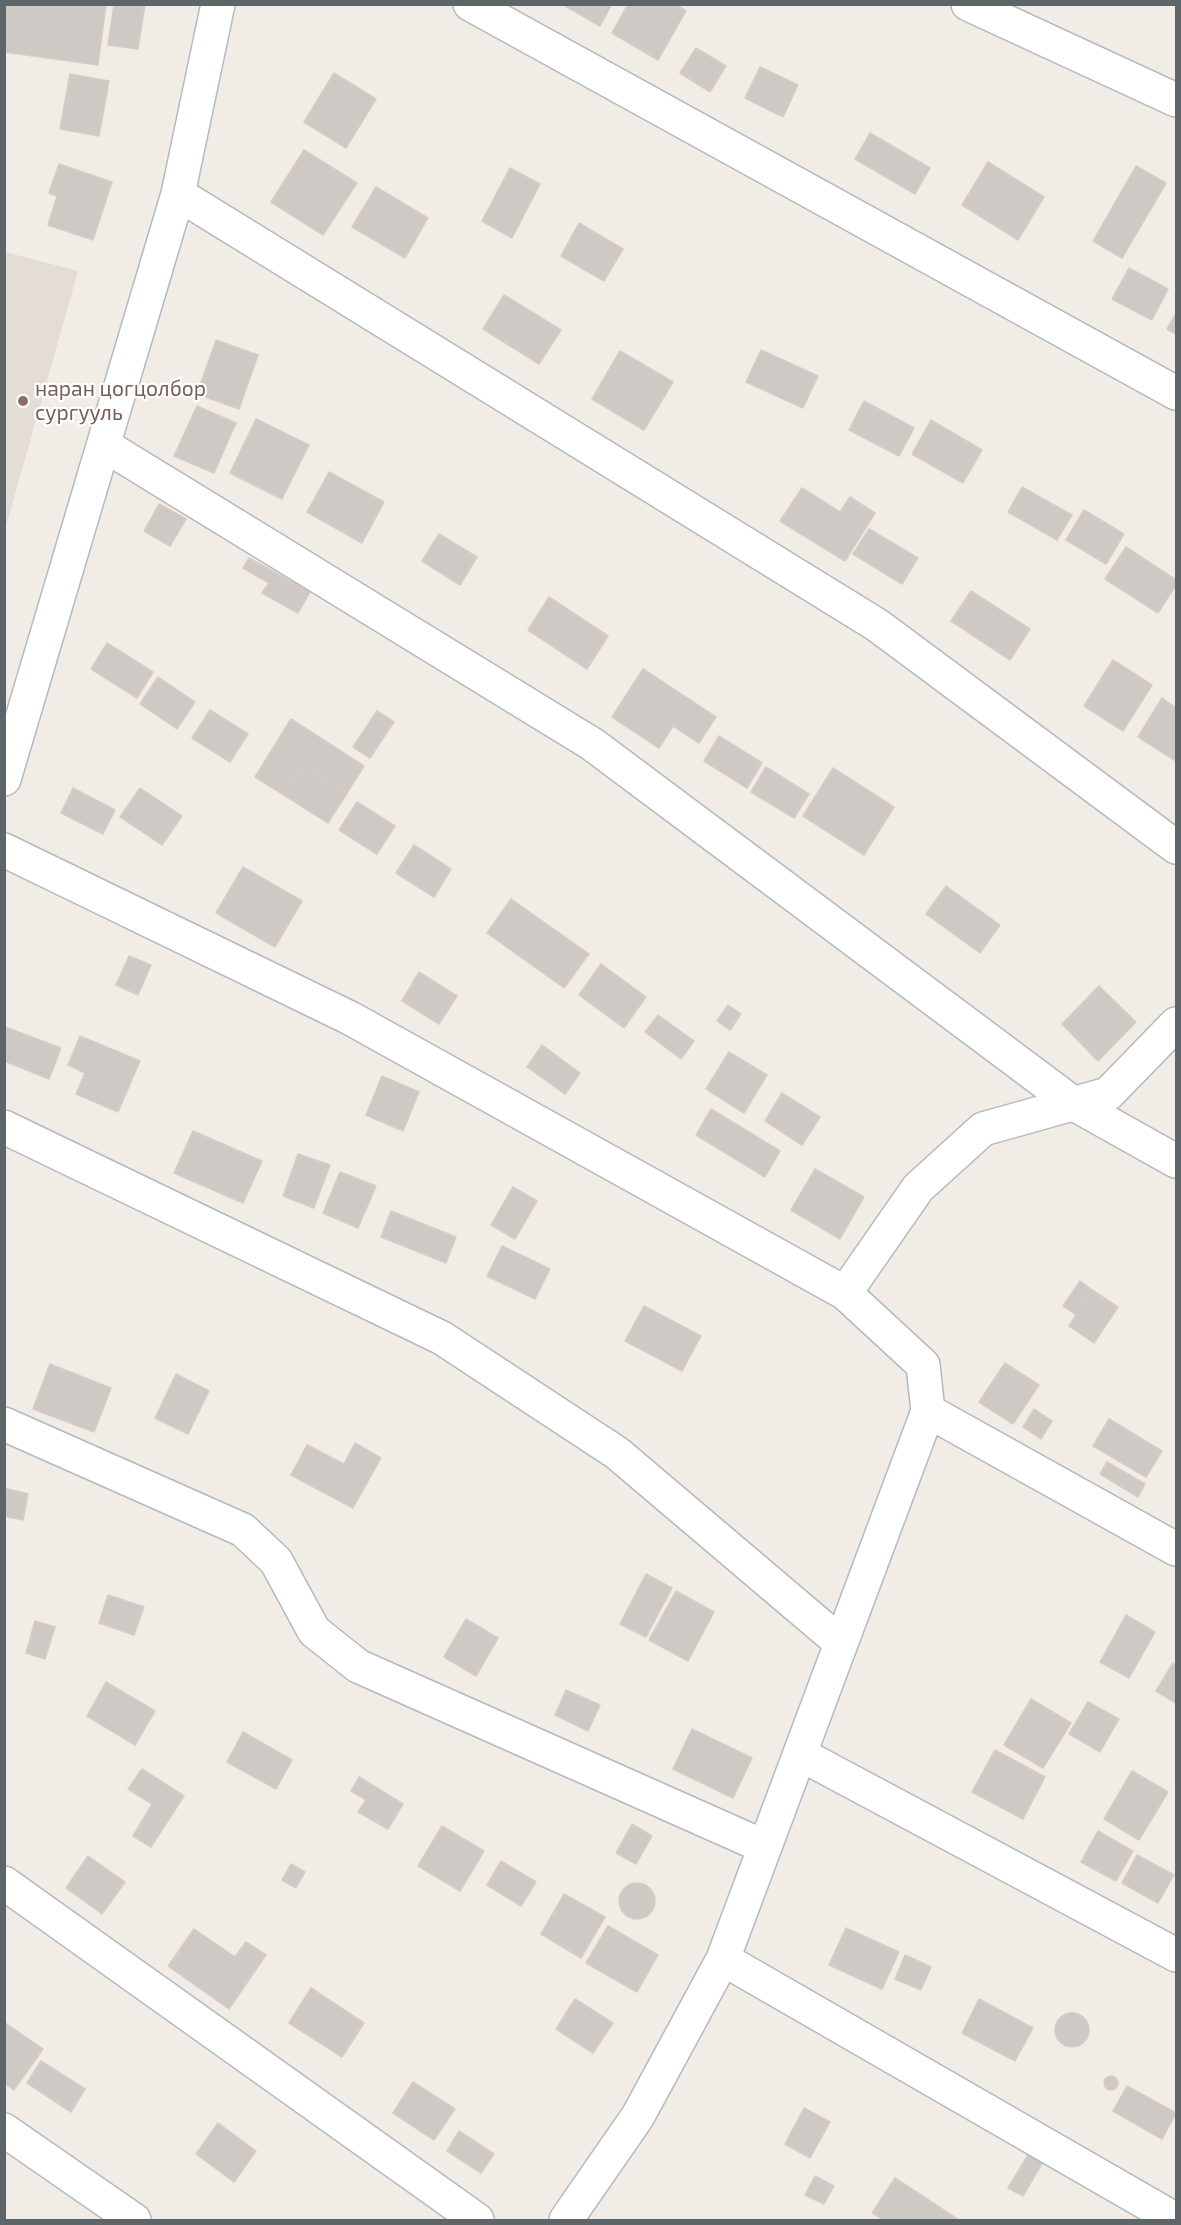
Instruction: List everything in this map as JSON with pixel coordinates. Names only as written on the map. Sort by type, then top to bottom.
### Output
[{"type":"street","points":[[4,779],[178,194],[218,4]]},
{"type":"street","points":[[470,4],[1176,393]]},
{"type":"street","points":[[968,4],[1176,100]]},
{"type":"street","points":[[178,194],[877,625],[1176,847]]},
{"type":"street","points":[[104,445],[592,744],[1074,1104],[1176,1161]]},
{"type":"street","points":[[4,850],[350,1018],[845,1293],[923,1365],[928,1412],[723,1959],[638,2116],[566,2220]]},
{"type":"street","points":[[845,1293],[918,1188],[983,1129],[1108,1094],[1176,1024]]},
{"type":"street","points":[[4,1127],[442,1338],[617,1453],[841,1643]]},
{"type":"street","points":[[928,1412],[1176,1550]]},
{"type":"street","points":[[4,1424],[243,1530],[276,1562],[314,1631],[358,1666],[765,1847]]},
{"type":"street","points":[[800,1754],[1176,1955]]},
{"type":"street","points":[[4,1883],[477,2220]]},
{"type":"street","points":[[723,1959],[1176,2220]]},
{"type":"street","points":[[4,2130],[134,2220]]},
{"type":"shaded area","name":"наран цогцолбор сургууль","points":[[4,252],[78,271],[5,530]]},
{"type":"building","points":[[4,4],[106,4],[98,65],[4,52]]},
{"type":"building","points":[[114,4],[145,4],[138,49],[108,45]]},
{"type":"building","points":[[562,4],[612,4],[600,26]]},
{"type":"building","points":[[628,4],[675,4],[686,11],[658,60],[612,33]]},
{"type":"building","points":[[696,48],[726,66],[710,92],[680,73]]},
{"type":"building","points":[[760,67],[798,85],[783,117],[745,98]]},
{"type":"building","points":[[334,73],[376,99],[346,148],[304,122]]},
{"type":"building","points":[[70,74],[109,81],[99,136],[60,129]]},
{"type":"building","points":[[870,133],[930,168],[915,194],[855,159]]},
{"type":"building","points":[[304,150],[357,183],[323,235],[271,202]]},
{"type":"building","points":[[988,162],[1044,197],[1018,240],[962,205]]},
{"type":"building","points":[[59,164],[112,182],[93,240],[48,225],[57,196],[49,193]]},
{"type":"building","points":[[1136,166],[1166,183],[1122,258],[1093,241]]},
{"type":"building","points":[[510,168],[540,184],[512,238],[482,221]]},
{"type":"building","points":[[376,187],[428,218],[405,258],[352,227]]},
{"type":"building","points":[[579,223],[623,249],[604,281],[561,256]]},
{"type":"building","points":[[1129,268],[1168,289],[1152,320],[1112,299]]},
{"type":"building","points":[[504,295],[561,330],[539,364],[483,329]]},
{"type":"building","points":[[1176,313],[1176,334],[1167,329]]},
{"type":"building","points":[[216,340],[258,355],[239,409],[197,394]]},
{"type":"building","points":[[761,350],[818,376],[803,408],[746,382]]},
{"type":"building","points":[[620,351],[673,382],[644,430],[592,399]]},
{"type":"building","points":[[864,401],[914,428],[899,456],[849,430]]},
{"type":"building","points":[[197,406],[236,423],[214,473],[174,456]]},
{"type":"building","points":[[256,419],[309,445],[282,499],[230,473]]},
{"type":"building","points":[[931,420],[982,450],[963,483],[912,454]]},
{"type":"building","points":[[329,472],[384,502],[362,543],[307,512]]},
{"type":"building","points":[[1022,487],[1072,515],[1057,540],[1008,512]]},
{"type":"building","points":[[802,488],[840,512],[850,497],[875,513],[845,561],[780,521]]},
{"type":"building","points":[[159,504],[186,519],[170,546],[144,531]]},
{"type":"building","points":[[1084,510],[1124,534],[1106,564],[1066,540]]},
{"type":"building","points":[[869,529],[918,558],[902,584],[853,554]]},
{"type":"building","points":[[439,534],[477,557],[460,585],[422,561]]},
{"type":"building","points":[[1126,547],[1176,580],[1176,585],[1158,613],[1105,579]]},
{"type":"building","points":[[249,558],[310,592],[298,613],[262,593],[269,583],[243,568]]},
{"type":"building","points":[[971,591],[1030,629],[1010,660],[951,621]]},
{"type":"building","points":[[549,597],[608,636],[587,669],[528,630]]},
{"type":"building","points":[[107,643],[153,672],[137,698],[91,669]]},
{"type":"building","points":[[1113,660],[1152,685],[1123,731],[1084,706]]},
{"type":"building","points":[[643,669],[716,717],[699,743],[673,726],[659,748],[612,717]]},
{"type":"building","points":[[158,677],[195,702],[177,729],[140,704]]},
{"type":"building","points":[[1162,698],[1176,708],[1176,761],[1138,737]]},
{"type":"building","points":[[210,710],[248,734],[230,762],[192,738]]},
{"type":"building","points":[[377,711],[394,722],[370,758],[353,747]]},
{"type":"building","points":[[291,719],[364,766],[347,793],[303,765],[284,795],[255,777]]},
{"type":"building","points":[[719,736],[762,763],[747,788],[704,761]]},
{"type":"building","points":[[303,765],[347,793],[328,823],[284,795]]},
{"type":"building","points":[[766,767],[809,794],[794,818],[751,792]]},
{"type":"building","points":[[833,768],[894,807],[864,855],[803,816]]},
{"type":"building","points":[[73,788],[115,810],[103,834],[61,813]]},
{"type":"building","points":[[140,788],[182,816],[162,845],[120,817]]},
{"type":"building","points":[[357,802],[395,826],[377,854],[339,830]]},
{"type":"building","points":[[414,845],[451,869],[434,897],[396,873]]},
{"type":"building","points":[[243,867],[302,901],[275,947],[216,913]]},
{"type":"building","points":[[946,886],[1000,925],[980,953],[926,914]]},
{"type":"building","points":[[511,899],[589,954],[564,988],[487,933]]},
{"type":"building","points":[[129,956],[151,965],[138,995],[116,985]]},
{"type":"building","points":[[601,964],[646,997],[624,1028],[579,995]]},
{"type":"building","points":[[419,972],[457,996],[439,1024],[402,1001]]},
{"type":"building","points":[[1099,986],[1136,1022],[1098,1061],[1062,1024]]},
{"type":"building","points":[[728,1005],[741,1014],[730,1030],[717,1021]]},
{"type":"building","points":[[658,1015],[694,1041],[681,1059],[645,1032]]},
{"type":"building","points":[[5,1027],[61,1048],[49,1079],[4,1061]]},
{"type":"building","points":[[80,1036],[140,1061],[118,1112],[76,1094],[85,1073],[68,1065]]},
{"type":"building","points":[[542,1045],[580,1073],[565,1094],[527,1067]]},
{"type":"building","points":[[729,1052],[767,1075],[744,1113],[706,1089]]},
{"type":"building","points":[[382,1076],[419,1092],[403,1131],[366,1115]]},
{"type":"building","points":[[782,1093],[820,1117],[802,1145],[765,1121]]},
{"type":"building","points":[[711,1109],[780,1151],[765,1177],[696,1135]]},
{"type":"building","points":[[193,1131],[262,1161],[243,1203],[174,1173]]},
{"type":"building","points":[[298,1154],[330,1165],[314,1208],[283,1196]]},
{"type":"building","points":[[815,1169],[864,1197],[840,1239],[791,1210]]},
{"type":"building","points":[[340,1172],[376,1186],[358,1228],[323,1213]]},
{"type":"building","points":[[513,1187],[537,1201],[515,1239],[491,1225]]},
{"type":"building","points":[[391,1211],[456,1237],[446,1263],[381,1237]]},
{"type":"building","points":[[502,1246],[550,1269],[535,1299],[487,1276]]},
{"type":"building","points":[[1080,1281],[1092,1290],[1076,1315],[1063,1306]]},
{"type":"building","points":[[1092,1290],[1118,1307],[1094,1343],[1069,1326]]},
{"type":"building","points":[[644,1306],[701,1336],[682,1371],[625,1341]]},
{"type":"building","points":[[1005,1363],[1039,1385],[1013,1424],[979,1402]]},
{"type":"building","points":[[50,1364],[111,1388],[94,1432],[33,1409]]},
{"type":"building","points":[[176,1374],[209,1391],[188,1434],[155,1418]]},
{"type":"building","points":[[1034,1409],[1052,1421],[1041,1439],[1023,1427]]},
{"type":"building","points":[[1109,1419],[1162,1451],[1146,1477],[1093,1446]]},
{"type":"building","points":[[355,1443],[381,1458],[353,1508],[291,1475],[307,1445],[344,1464]]},
{"type":"building","points":[[1107,1462],[1145,1484],[1138,1497],[1100,1474]]},
{"type":"building","points":[[4,1488],[28,1494],[23,1520],[4,1516]]},
{"type":"building","points":[[646,1574],[672,1588],[646,1637],[620,1624]]},
{"type":"building","points":[[676,1591],[714,1612],[688,1661],[649,1640]]},
{"type":"building","points":[[108,1595],[144,1607],[134,1635],[99,1623]]},
{"type":"building","points":[[1126,1615],[1155,1632],[1129,1678],[1100,1662]]},
{"type":"building","points":[[466,1619],[498,1638],[476,1676],[444,1657]]},
{"type":"building","points":[[35,1621],[55,1627],[45,1659],[26,1653]]},
{"type":"building","points":[[1173,1663],[1176,1666],[1176,1703],[1156,1691]]},
{"type":"building","points":[[106,1682],[155,1711],[135,1745],[87,1716]]},
{"type":"building","points":[[566,1690],[600,1705],[588,1731],[555,1715]]},
{"type":"building","points":[[1031,1699],[1071,1723],[1043,1768],[1004,1745]]},
{"type":"building","points":[[1088,1702],[1119,1719],[1100,1752],[1069,1734]]},
{"type":"building","points":[[692,1729],[752,1758],[733,1798],[673,1769]]},
{"type":"building","points":[[243,1732],[292,1760],[276,1789],[227,1762]]},
{"type":"building","points":[[995,1750],[1045,1777],[1023,1819],[972,1792]]},
{"type":"building","points":[[142,1769],[184,1796],[151,1847],[133,1836],[152,1804],[128,1789]]},
{"type":"building","points":[[1132,1771],[1168,1792],[1139,1840],[1104,1819]]},
{"type":"building","points":[[359,1777],[403,1804],[388,1829],[358,1812],[366,1800],[351,1791]]},
{"type":"building","points":[[632,1824],[652,1836],[636,1864],[616,1853]]},
{"type":"building","points":[[442,1826],[484,1851],[460,1891],[418,1866]]},
{"type":"building","points":[[1098,1831],[1133,1851],[1116,1881],[1081,1862]]},
{"type":"building","points":[[1137,1855],[1174,1875],[1158,1903],[1122,1883]]},
{"type":"building","points":[[88,1856],[125,1882],[102,1914],[66,1888]]},
{"type":"building","points":[[501,1861],[536,1882],[521,1906],[487,1885]]},
{"type":"building","points":[[291,1864],[305,1872],[296,1888],[282,1880]]},
{"type":"building","points":[[637,1883],[650,1888],[655,1901],[650,1914],[637,1919],[624,1914],[619,1901],[624,1888]]},
{"type":"building","points":[[564,1894],[605,1917],[581,1958],[541,1934]]},
{"type":"building","points":[[608,1926],[658,1955],[637,1992],[586,1963]]},
{"type":"building","points":[[846,1928],[899,1952],[882,1989],[829,1965]]},
{"type":"building","points":[[194,1929],[235,1957],[246,1942],[266,1955],[229,2009],[168,1966]]},
{"type":"building","points":[[905,1955],[931,1967],[921,1990],[895,1979]]},
{"type":"building","points":[[311,1988],[364,2023],[342,2057],[289,2023]]},
{"type":"building","points":[[575,1999],[613,2023],[593,2053],[556,2029]]},
{"type":"building","points":[[979,1999],[1033,2028],[1015,2061],[962,2033]]},
{"type":"building","points":[[1072,2013],[1084,2018],[1089,2030],[1084,2042],[1072,2047],[1060,2042],[1055,2030],[1060,2018]]},
{"type":"building","points":[[4,2022],[43,2049],[14,2090],[4,2083]]},
{"type":"building","points":[[41,2061],[85,2089],[71,2112],[27,2083]]},
{"type":"building","points":[[1108,2076],[1114,2076],[1118,2083],[1114,2090],[1108,2090],[1104,2086],[1104,2080]]},
{"type":"building","points":[[413,2082],[455,2109],[434,2140],[393,2113]]},
{"type":"building","points":[[1127,2086],[1176,2113],[1162,2139],[1113,2111]]},
{"type":"building","points":[[804,2108],[830,2122],[810,2158],[785,2144]]},
{"type":"building","points":[[218,2123],[256,2151],[234,2182],[196,2154]]},
{"type":"building","points":[[459,2131],[494,2154],[481,2173],[447,2151]]},
{"type":"building","points":[[1034,2145],[1048,2153],[1023,2196],[1008,2188]]},
{"type":"building","points":[[815,2176],[834,2186],[824,2204],[805,2195]]},
{"type":"building","points":[[895,2178],[959,2220],[884,2220],[872,2213]]},
{"type":"place","name":"наран цогцолбор сургууль","points":[[23,401]]}]
